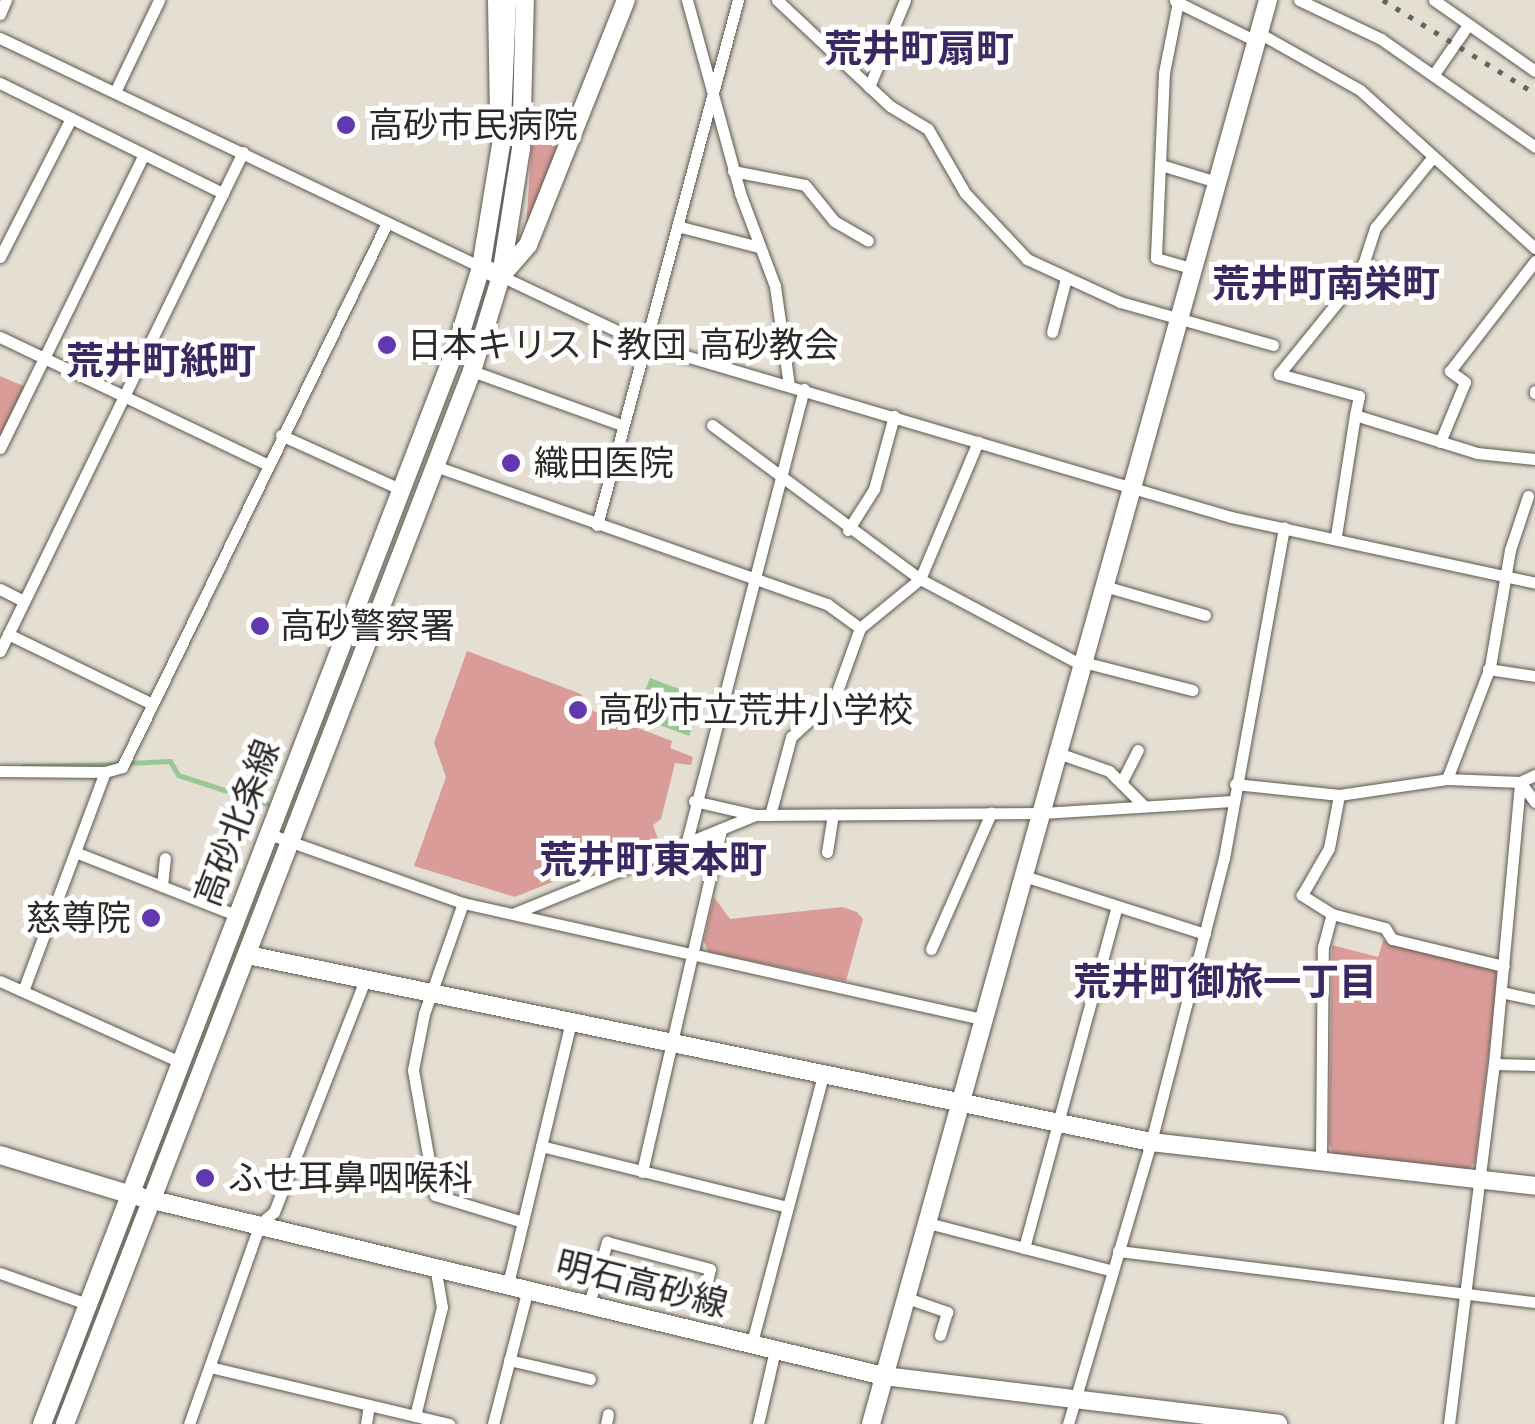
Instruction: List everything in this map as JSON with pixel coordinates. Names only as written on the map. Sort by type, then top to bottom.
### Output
[{"type":"main road","name":"高砂北条線","points":[[42,1424],[481,266],[501,145],[508,0]]},
{"type":"main road","points":[[481,266],[502,276],[521,149],[525,0]]},
{"type":"main road","name":"高砂北条線","points":[[65,1424],[248,956],[288,840],[432,465],[472,372],[502,276],[528,246],[626,0]]},
{"type":"main road","points":[[871,1424],[923,1222],[1042,813],[1268,0]]},
{"type":"main road","points":[[248,956],[570,1025],[674,1043],[822,1079],[958,1100],[1152,1142],[1535,1186]]},
{"type":"main road","name":"明石高砂線","points":[[0,1155],[128,1194],[884,1376],[1278,1424]]},
{"type":"street","points":[[0,14],[6,0]]},
{"type":"street","points":[[115,92],[159,0]]},
{"type":"street","points":[[493,0],[501,145]]},
{"type":"street","points":[[687,0],[733,170],[775,286],[789,385]]},
{"type":"street","points":[[597,525],[738,0]]},
{"type":"street","points":[[777,0],[869,86],[928,128],[992,226],[1065,282],[1273,344]]},
{"type":"street","points":[[869,86],[905,0]]},
{"type":"street","points":[[1299,0],[1434,74],[1535,147]]},
{"type":"street","points":[[1434,0],[1535,70]]},
{"type":"street","points":[[1192,268],[1156,258],[1167,41],[1176,1],[1258,37],[1360,90],[1535,248]]},
{"type":"street","points":[[1434,74],[1468,25]]},
{"type":"street","points":[[0,38],[481,266]]},
{"type":"street","points":[[0,83],[223,193]]},
{"type":"street","points":[[0,258],[71,118]]},
{"type":"street","points":[[0,651],[244,152]]},
{"type":"street","points":[[0,448],[144,154]]},
{"type":"street","points":[[1336,536],[1359,396],[1279,374],[1364,263],[1375,228],[1432,158]]},
{"type":"street","points":[[1162,165],[1217,182]]},
{"type":"street","points":[[733,170],[806,185],[834,221],[868,241]]},
{"type":"street","points":[[0,772],[105,772],[122,767],[266,464],[387,223]]},
{"type":"street","points":[[677,226],[759,248]]},
{"type":"street","points":[[1440,442],[1466,382],[1450,371],[1535,261]]},
{"type":"street","points":[[1364,263],[1382,273]]},
{"type":"street","points":[[502,276],[644,344],[1130,488],[1284,527],[1336,536],[1444,567],[1535,583]]},
{"type":"street","points":[[1052,332],[1065,282]]},
{"type":"street","points":[[0,337],[266,464]]},
{"type":"street","points":[[472,372],[622,425]]},
{"type":"street","points":[[687,841],[694,800],[783,481],[804,389]]},
{"type":"street","points":[[1355,415],[1440,442],[1535,459]]},
{"type":"street","points":[[848,530],[874,489],[894,416]]},
{"type":"street","points":[[712,425],[848,530],[920,579],[1082,664],[1192,690]]},
{"type":"street","points":[[281,435],[400,488]]},
{"type":"street","points":[[770,815],[791,737],[835,697],[860,628],[920,579],[978,442]]},
{"type":"street","points":[[432,465],[754,584],[827,604],[860,628]]},
{"type":"street","points":[[1447,780],[1488,670],[1506,576],[1528,496]]},
{"type":"street","points":[[1068,1424],[1152,1142],[1204,934],[1284,527]]},
{"type":"street","points":[[1104,586],[1205,615]]},
{"type":"street","points":[[0,590],[24,601]]},
{"type":"street","points":[[8,634],[150,703]]},
{"type":"street","points":[[1488,670],[1535,676]]},
{"type":"street","points":[[1121,783],[1138,750]]},
{"type":"street","points":[[1058,753],[1096,764],[1143,804]]},
{"type":"street","points":[[23,991],[105,772]]},
{"type":"street","points":[[1235,784],[1339,795],[1447,780],[1520,782],[1534,773]]},
{"type":"street","points":[[1520,782],[1535,802]]},
{"type":"street","points":[[1449,1424],[1494,1064],[1520,782]]},
{"type":"street","points":[[1339,795],[1329,848],[1302,895],[1332,914],[1385,928],[1392,939],[1504,966]]},
{"type":"street","points":[[694,800],[755,815],[1042,813],[1232,801]]},
{"type":"street","points":[[931,949],[990,813]]},
{"type":"street","points":[[827,852],[833,814]]},
{"type":"street","points":[[515,913],[755,815]]},
{"type":"street","points":[[642,1172],[721,830]]},
{"type":"street","points":[[268,834],[463,903],[982,1019]]},
{"type":"street","points":[[75,852],[236,915]]},
{"type":"street","points":[[162,886],[165,858]]},
{"type":"street","points":[[1024,876],[1204,934]]},
{"type":"street","points":[[463,903],[432,996],[413,1070],[435,1195],[523,1222]]},
{"type":"street","points":[[1024,1248],[1116,906]]},
{"type":"street","points":[[1322,1159],[1323,947],[1332,914]]},
{"type":"street","points":[[1100,970],[1134,980],[1138,967]]},
{"type":"street","points":[[0,981],[178,1062]]},
{"type":"street","points":[[189,1424],[260,1224],[274,1212],[364,982]]},
{"type":"street","points":[[1501,992],[1535,999]]},
{"type":"street","points":[[508,1284],[570,1025]]},
{"type":"street","points":[[1494,1064],[1535,1066]]},
{"type":"street","points":[[751,1346],[822,1079]]},
{"type":"street","points":[[541,1146],[788,1207]]},
{"type":"street","points":[[923,1222],[1113,1271]]},
{"type":"street","points":[[588,1304],[607,1242],[710,1269],[701,1308]]},
{"type":"street","points":[[1118,1251],[1535,1302]]},
{"type":"street","points":[[415,1416],[442,1307],[435,1266]]},
{"type":"street","points":[[0,1273],[87,1304]]},
{"type":"street","points":[[493,1424],[528,1289]]},
{"type":"street","points":[[904,1297],[947,1312],[940,1335]]},
{"type":"street","points":[[758,1424],[776,1350]]},
{"type":"street","points":[[509,1360],[590,1379]]},
{"type":"street","points":[[210,1368],[449,1424]]},
{"type":"street","points":[[366,1424],[370,1405]]},
{"type":"shaded area","points":[[539,106],[559,148],[526,230],[534,107]]},
{"type":"shaded area","points":[[0,376],[26,387],[0,439]]},
{"type":"shaded area","points":[[467,651],[581,694],[593,711],[672,741],[670,748],[693,757],[691,765],[675,763],[661,819],[653,825],[658,839],[515,897],[414,866],[446,777],[434,743]]},
{"type":"shaded area","points":[[650,678],[703,698],[689,736],[635,716]]},
{"type":"shaded area","points":[[714,897],[730,919],[842,907],[857,912],[863,919],[846,981],[708,952],[704,941]]},
{"type":"shaded area","points":[[1383,941],[1494,968],[1498,978],[1475,1163],[1467,1171],[1334,1156],[1329,1144],[1332,945],[1378,957]]},
{"type":"waterway","points":[[128,763],[170,761],[178,775],[267,804]]},
{"type":"waterway","points":[[23,766],[117,764]]},
{"type":"railway","points":[[1383,0],[1535,93]]},
{"type":"place","name":"高砂市民病院","points":[[346,125]]},
{"type":"place","name":"日本キリスト教団 高砂教会","points":[[387,345]]},
{"type":"place","name":"織田医院","points":[[511,463]]},
{"type":"place","name":"高砂警察署","points":[[260,626]]},
{"type":"place","name":"高砂市立荒井小学校","points":[[578,710]]},
{"type":"place","name":"慈尊院","points":[[151,918]]},
{"type":"place","name":"ふせ耳鼻咽喉科","points":[[205,1178]]},
{"type":"district","name":"荒井町扇町","points":[[919,50]]},
{"type":"district","name":"荒井町南栄町","points":[[1326,285]]},
{"type":"district","name":"荒井町紙町","points":[[161,362]]},
{"type":"district","name":"荒井町東本町","points":[[653,861]]},
{"type":"district","name":"荒井町御旅一丁目","points":[[1225,983]]}]
